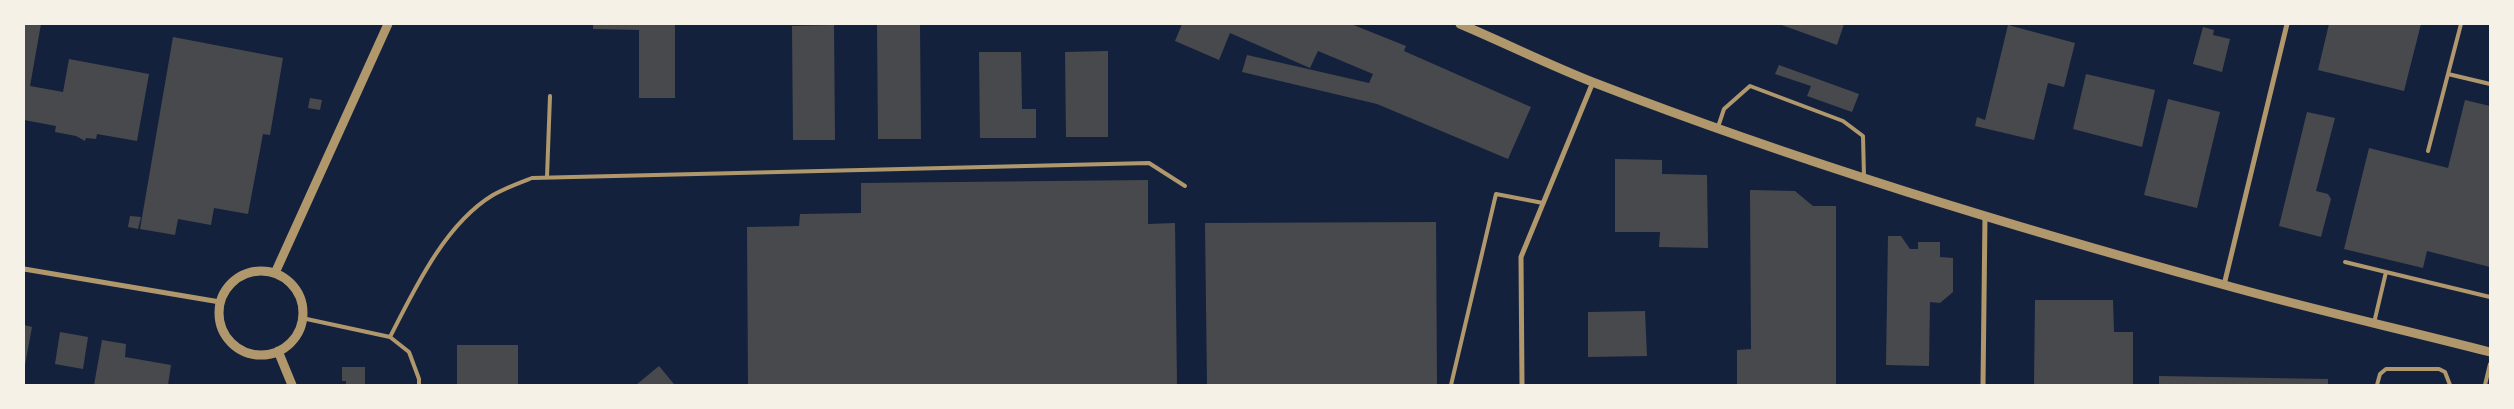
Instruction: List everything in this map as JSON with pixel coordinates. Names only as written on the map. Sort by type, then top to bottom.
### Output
[{"type":"street","points":[[275,273],[388,24]]},
{"type":"street","points":[[1460,24],[1593,82],[1864,177],[1985,215],[2224,285],[2490,352]]},
{"type":"street","points":[[2224,285],[2287,24]]},
{"type":"street","points":[[1522,385],[1521,257],[1593,82]]},
{"type":"street","points":[[1983,385],[1985,215]]},
{"type":"street","points":[[24,269],[220,302]]},
{"type":"street","points":[[261,271],[275,273],[287,280],[296,291],[302,304],[302,318],[294,338],[278,351],[265,355],[251,354],[239,349],[229,340],[222,329],[219,316],[220,302],[226,290],[235,280],[248,273],[261,271]]},
{"type":"street","points":[[278,351],[292,385]]},
{"type":"lane","points":[[2428,151],[2461,24]]},
{"type":"lane","points":[[2448,74],[2490,84]]},
{"type":"lane","points":[[1718,127],[1724,108],[1750,86],[1843,121],[1863,136],[1864,177]]},
{"type":"lane","points":[[547,177],[550,96]]},
{"type":"lane","points":[[390,336],[413,290],[454,229],[493,195],[532,178],[1149,163],[1185,186]]},
{"type":"lane","points":[[1452,385],[1496,194],[1543,203]]},
{"type":"lane","points":[[2345,262],[2490,298]]},
{"type":"lane","points":[[2374,323],[2386,272]]},
{"type":"lane","points":[[302,318],[390,336],[409,352],[419,379],[419,385]]},
{"type":"lane","points":[[2485,385],[2490,364]]},
{"type":"lane","points":[[2377,385],[2380,374],[2386,369],[2439,369],[2445,372],[2450,385]]},
{"type":"building","points":[[24,24],[41,24],[30,86],[63,92],[69,59],[149,74],[137,141],[97,134],[96,139],[86,138],[85,141],[76,136],[55,132],[56,126],[24,120]]},
{"type":"building","points":[[593,24],[675,24],[675,98],[639,98],[639,30],[593,29]]},
{"type":"building","points":[[1182,24],[1351,24],[1406,46],[1404,51],[1531,107],[1508,159],[1377,104],[1242,72],[1247,55],[1369,83],[1373,74],[1318,51],[1310,68],[1230,33],[1219,60],[1175,41]]},
{"type":"building","points":[[1779,24],[1844,24],[1837,45]]},
{"type":"building","points":[[2329,24],[2421,24],[2404,91],[2318,70]]},
{"type":"building","points":[[834,25],[835,140],[793,140],[792,26]]},
{"type":"building","points":[[877,25],[920,25],[921,139],[878,139]]},
{"type":"building","points":[[2008,25],[2075,43],[2064,87],[2048,83],[2034,140],[1975,126],[1977,117],[1985,120]]},
{"type":"building","points":[[2203,27],[2214,30],[2213,35],[2230,39],[2222,72],[2193,64]]},
{"type":"building","points":[[173,37],[283,58],[270,135],[263,134],[248,214],[214,208],[211,225],[178,219],[175,235],[140,229]]},
{"type":"building","points":[[1108,51],[1108,137],[1066,137],[1065,52]]},
{"type":"building","points":[[979,52],[1021,52],[1022,109],[1036,109],[1036,138],[980,138]]},
{"type":"building","points":[[1779,65],[1859,94],[1852,112],[1807,96],[1811,86],[1775,74]]},
{"type":"building","points":[[2086,74],[2155,90],[2142,147],[2073,129]]},
{"type":"building","points":[[310,98],[322,100],[320,110],[308,108]]},
{"type":"building","points":[[2168,99],[2220,112],[2197,208],[2144,195]]},
{"type":"building","points":[[2465,100],[2490,106],[2490,267],[2427,251],[2423,268],[2344,249],[2369,148],[2448,168]]},
{"type":"building","points":[[2307,112],[2335,118],[2316,191],[2328,194],[2331,199],[2321,237],[2279,226]]},
{"type":"building","points":[[1615,159],[1662,160],[1662,174],[1707,175],[1708,248],[1659,247],[1660,232],[1615,232]]},
{"type":"building","points":[[1148,180],[1148,224],[1175,223],[1177,385],[748,385],[747,227],[799,226],[800,214],[861,213],[861,183]]},
{"type":"building","points":[[1750,190],[1795,191],[1813,206],[1836,206],[1836,385],[1737,385],[1737,350],[1751,349]]},
{"type":"building","points":[[130,216],[141,217],[138,229],[128,227]]},
{"type":"building","points":[[1436,222],[1437,385],[1207,385],[1205,223]]},
{"type":"building","points":[[1888,236],[1901,236],[1910,249],[1918,249],[1918,242],[1940,242],[1940,257],[1953,258],[1953,292],[1940,303],[1930,302],[1929,366],[1886,365]]},
{"type":"building","points":[[2035,300],[2113,300],[2114,332],[2133,332],[2133,385],[2034,385]]},
{"type":"building","points":[[1645,311],[1647,356],[1588,357],[1588,312]]},
{"type":"building","points":[[24,325],[32,327],[25,365],[24,365]]},
{"type":"building","points":[[60,332],[88,337],[83,369],[55,364]]},
{"type":"building","points":[[102,340],[126,344],[125,357],[171,365],[168,385],[94,385]]},
{"type":"building","points":[[457,345],[518,345],[518,385],[457,385]]},
{"type":"building","points":[[659,366],[674,384],[636,385]]},
{"type":"building","points":[[342,367],[365,367],[365,385],[346,385],[346,381],[342,381]]},
{"type":"building","points":[[2159,376],[2328,379],[2328,385],[2159,385]]}]
